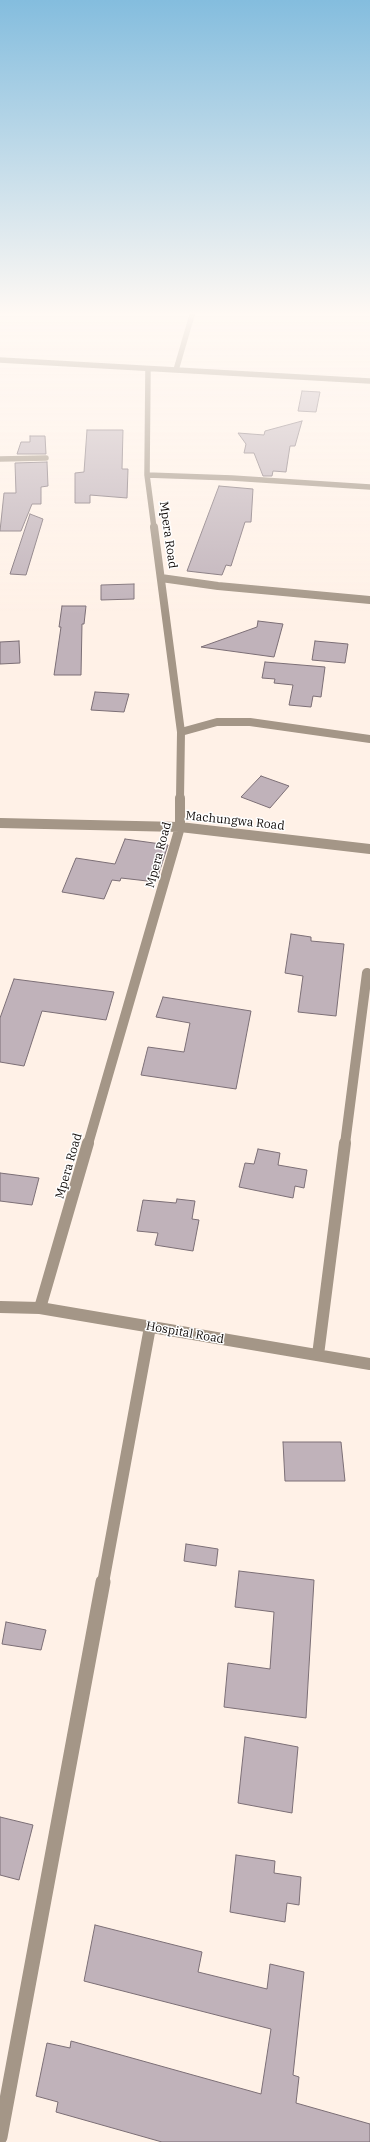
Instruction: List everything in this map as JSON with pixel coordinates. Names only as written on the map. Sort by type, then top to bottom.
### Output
[{"type":"street","name":"Mpera Road","points":[[40,1308],[180,827],[181,732],[147,474],[148,415]]},
{"type":"street","points":[[0,459],[46,458]]},
{"type":"street","points":[[147,474],[370,487]]},
{"type":"street","points":[[161,578],[218,586],[370,600]]},
{"type":"street","points":[[181,732],[198,726],[218,722],[250,722],[370,739]]},
{"type":"street","name":"Machungwa Road","points":[[0,823],[180,827],[370,849]]},
{"type":"street","points":[[318,1355],[367,973]]},
{"type":"street","name":"Hospital Road","points":[[0,1307],[40,1308],[370,1364]]},
{"type":"street","points":[[0,2137],[150,1327]]},
{"type":"building","points":[[302,421],[295,446],[290,446],[286,472],[273,471],[272,476],[263,476],[254,453],[244,453],[246,444],[238,433],[264,435],[265,431]]},
{"type":"building","points":[[87,430],[123,430],[122,469],[128,469],[127,498],[90,495],[90,503],[75,503],[75,473],[84,472]]},
{"type":"building","points":[[30,436],[45,436],[46,454],[17,454],[21,442],[30,442]]},
{"type":"building","points":[[47,462],[48,486],[41,487],[41,504],[32,504],[21,531],[0,531],[4,493],[16,493],[15,463]]},
{"type":"building","points":[[219,486],[253,489],[251,522],[245,522],[231,566],[226,565],[222,575],[187,571]]},
{"type":"building","points":[[30,514],[43,519],[26,575],[10,574]]},
{"type":"building","points":[[134,584],[134,599],[101,600],[101,585]]},
{"type":"building","points":[[62,606],[86,606],[84,624],[82,624],[81,675],[54,675],[61,627],[59,627]]},
{"type":"building","points":[[258,621],[283,624],[274,657],[201,647],[257,627]]},
{"type":"building","points":[[19,641],[20,663],[0,664],[0,642]]},
{"type":"building","points":[[315,641],[348,644],[345,663],[312,660]]},
{"type":"building","points":[[265,662],[325,667],[321,697],[313,696],[311,707],[289,705],[293,685],[274,683],[275,679],[262,678]]},
{"type":"building","points":[[95,692],[129,694],[124,712],[91,710]]},
{"type":"building","points":[[261,776],[289,786],[270,808],[241,797]]},
{"type":"building","points":[[125,839],[168,845],[156,882],[121,878],[120,881],[112,880],[104,899],[62,892],[76,858],[115,864]]},
{"type":"building","points":[[291,934],[311,937],[311,941],[344,944],[336,1016],[298,1012],[303,976],[285,973]]},
{"type":"building","points":[[14,979],[114,992],[106,1020],[42,1011],[24,1066],[0,1062],[0,1018]]},
{"type":"building","points":[[163,997],[251,1011],[236,1089],[141,1075],[148,1047],[184,1052],[190,1023],[156,1017]]},
{"type":"building","points":[[258,1149],[280,1153],[278,1165],[307,1170],[304,1188],[295,1186],[293,1198],[239,1187],[245,1163],[254,1164]]},
{"type":"building","points":[[0,1173],[39,1178],[32,1205],[0,1201]]},
{"type":"building","points":[[177,1199],[195,1201],[192,1219],[199,1220],[193,1251],[155,1245],[158,1233],[137,1231],[143,1200],[176,1203]]},
{"type":"building","points":[[283,1442],[341,1442],[345,1481],[285,1481]]},
{"type":"building","points":[[186,1544],[218,1549],[216,1566],[184,1561]]},
{"type":"building","points":[[239,1571],[314,1580],[306,1718],[224,1707],[228,1663],[270,1669],[274,1612],[235,1607]]},
{"type":"building","points":[[6,1622],[46,1630],[41,1650],[2,1644]]},
{"type":"building","points":[[245,1737],[298,1747],[292,1813],[238,1803]]},
{"type":"building","points":[[0,1817],[33,1825],[19,1880],[0,1875]]},
{"type":"building","points":[[236,1855],[275,1861],[274,1873],[301,1877],[299,1905],[287,1903],[285,1922],[230,1912]]},
{"type":"building","points":[[95,1925],[202,1952],[198,1972],[267,1989],[270,1964],[304,1972],[293,2075],[299,2077],[296,2103],[370,2124],[370,2142],[162,2142],[56,2112],[58,2102],[36,2096],[47,2043],[70,2048],[71,2041],[261,2094],[271,2029],[84,1981]]}]
